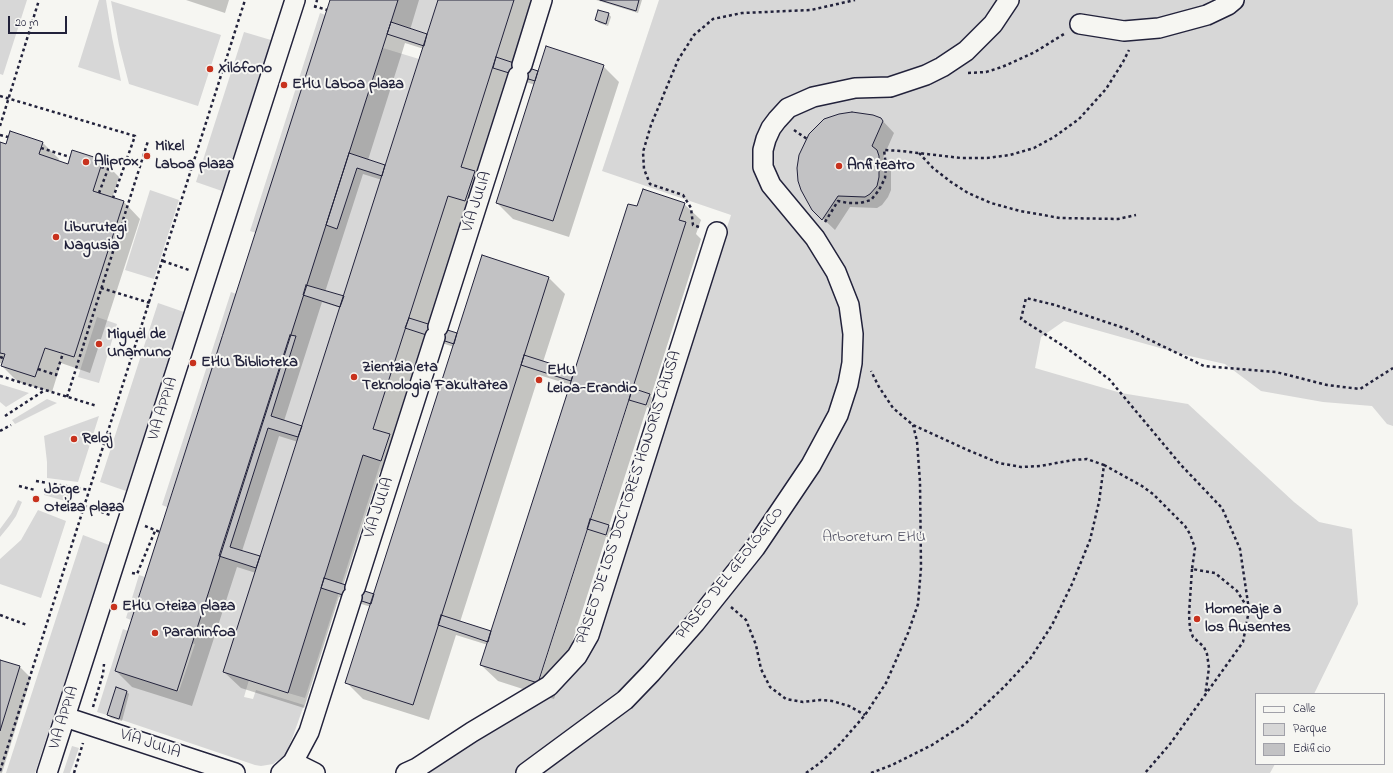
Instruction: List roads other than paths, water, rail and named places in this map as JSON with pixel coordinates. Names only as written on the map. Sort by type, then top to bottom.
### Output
[{"type":"street","name":"VIA APPIA","points":[[47,773],[295,0]]},
{"type":"street","name":"VÍA JULIA","points":[[287,768],[309,732],[542,0]]},
{"type":"street","name":"PASEO DEL GEOLÓGICO","points":[[526,773],[625,700],[666,656],[756,548],[811,465],[838,415],[848,384],[852,363],[853,334],[849,305],[836,272],[815,238],[771,185],[763,167],[763,150],[766,139],[777,120],[788,108],[813,97],[855,88],[890,87],[926,75],[942,67],[966,51],[993,24],[1009,0]]},
{"type":"street","points":[[1080,24],[1124,31],[1167,26],[1207,15],[1228,5],[1234,0]]},
{"type":"street","name":"PASEO DE LOS DOCTORES HONORIS CAUSA","points":[[406,773],[417,768],[472,732],[550,686],[577,656],[588,635],[717,232]]},
{"type":"street","name":"VÍA JULIA","points":[[65,717],[235,773]]},
{"type":"street","points":[[287,768],[315,773]]},
{"type":"place","name":"Xilófono","points":[[210,69]]},
{"type":"place","name":"EHU Laboa plaza","points":[[284,85]]},
{"type":"place","name":"Mikel Laboa plaza","points":[[147,156]]},
{"type":"place","name":"Aliprox","points":[[86,162]]},
{"type":"place","name":"Anfiteatro","points":[[839,166]]},
{"type":"place","name":"Liburutegi Nagusia","points":[[56,237]]},
{"type":"place","name":"Miguel de Unamuno","points":[[99,344]]},
{"type":"place","name":"EHU Biblioteka","points":[[193,363]]},
{"type":"place","name":"Zientzia eta Teknologia Fakultatea","points":[[354,377]]},
{"type":"place","name":"EHU Leioa-Erandio","points":[[539,380]]},
{"type":"place","name":"Reloj","points":[[74,439]]},
{"type":"place","name":"Jorge Oteiza plaza","points":[[36,499]]},
{"type":"place","name":"EHU Oteiza plaza","points":[[114,607]]},
{"type":"place","name":"Homenaje a los Ausentes","points":[[1197,619]]},
{"type":"place","name":"Paraninfoa","points":[[155,633]]},
{"type":"park label","name":"Arboretum EHU","points":[[874,538]]}]
